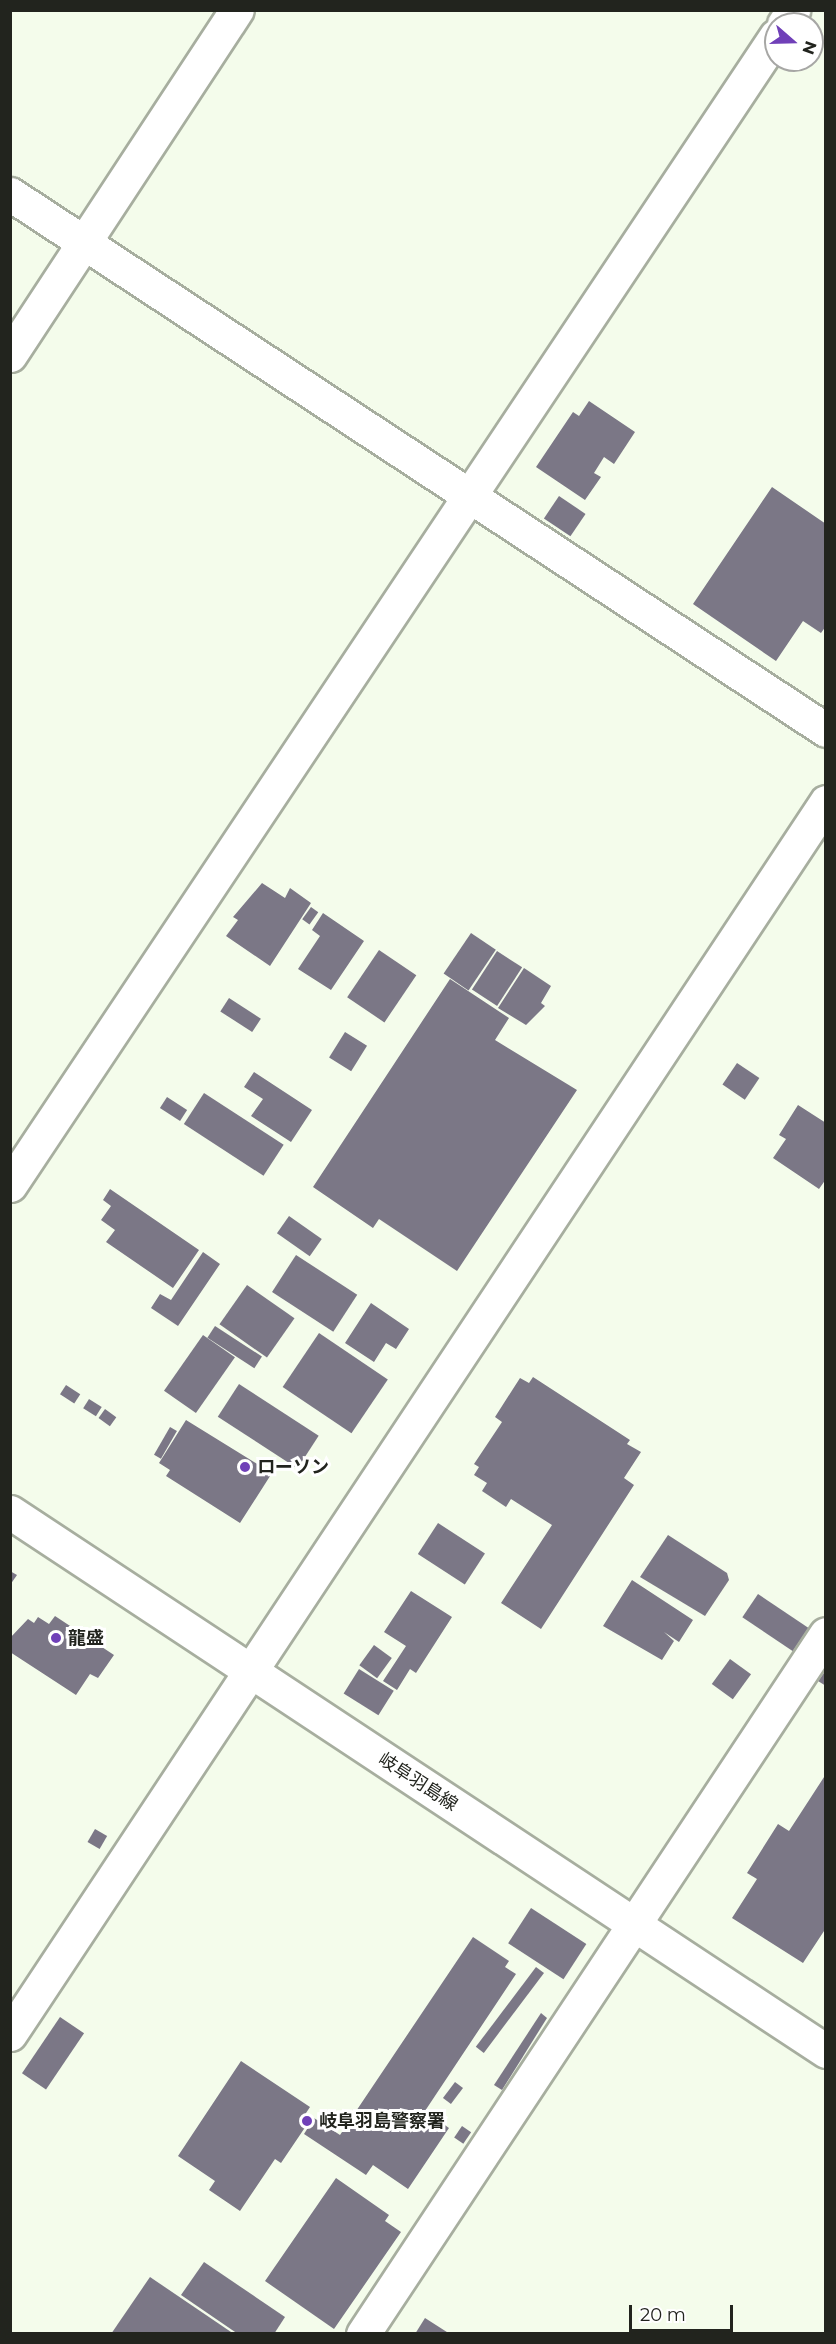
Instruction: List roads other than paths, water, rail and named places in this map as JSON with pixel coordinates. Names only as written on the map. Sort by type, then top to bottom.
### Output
[{"type":"street","points":[[10,355],[237,10]]},
{"type":"street","points":[[10,1185],[473,496],[764,54]]},
{"type":"street","points":[[10,194],[473,496],[825,730]]},
{"type":"street","points":[[10,2034],[825,802]]},
{"type":"street","name":"岐阜羽島線","points":[[10,1512],[825,2052]]},
{"type":"street","points":[[363,2334],[825,1634]]},
{"type":"place","name":"ローソン","points":[[245,1467]]},
{"type":"place","name":"龍盛","points":[[56,1638]]},
{"type":"place","name":"岐阜羽島警察署","points":[[307,2121]]}]
